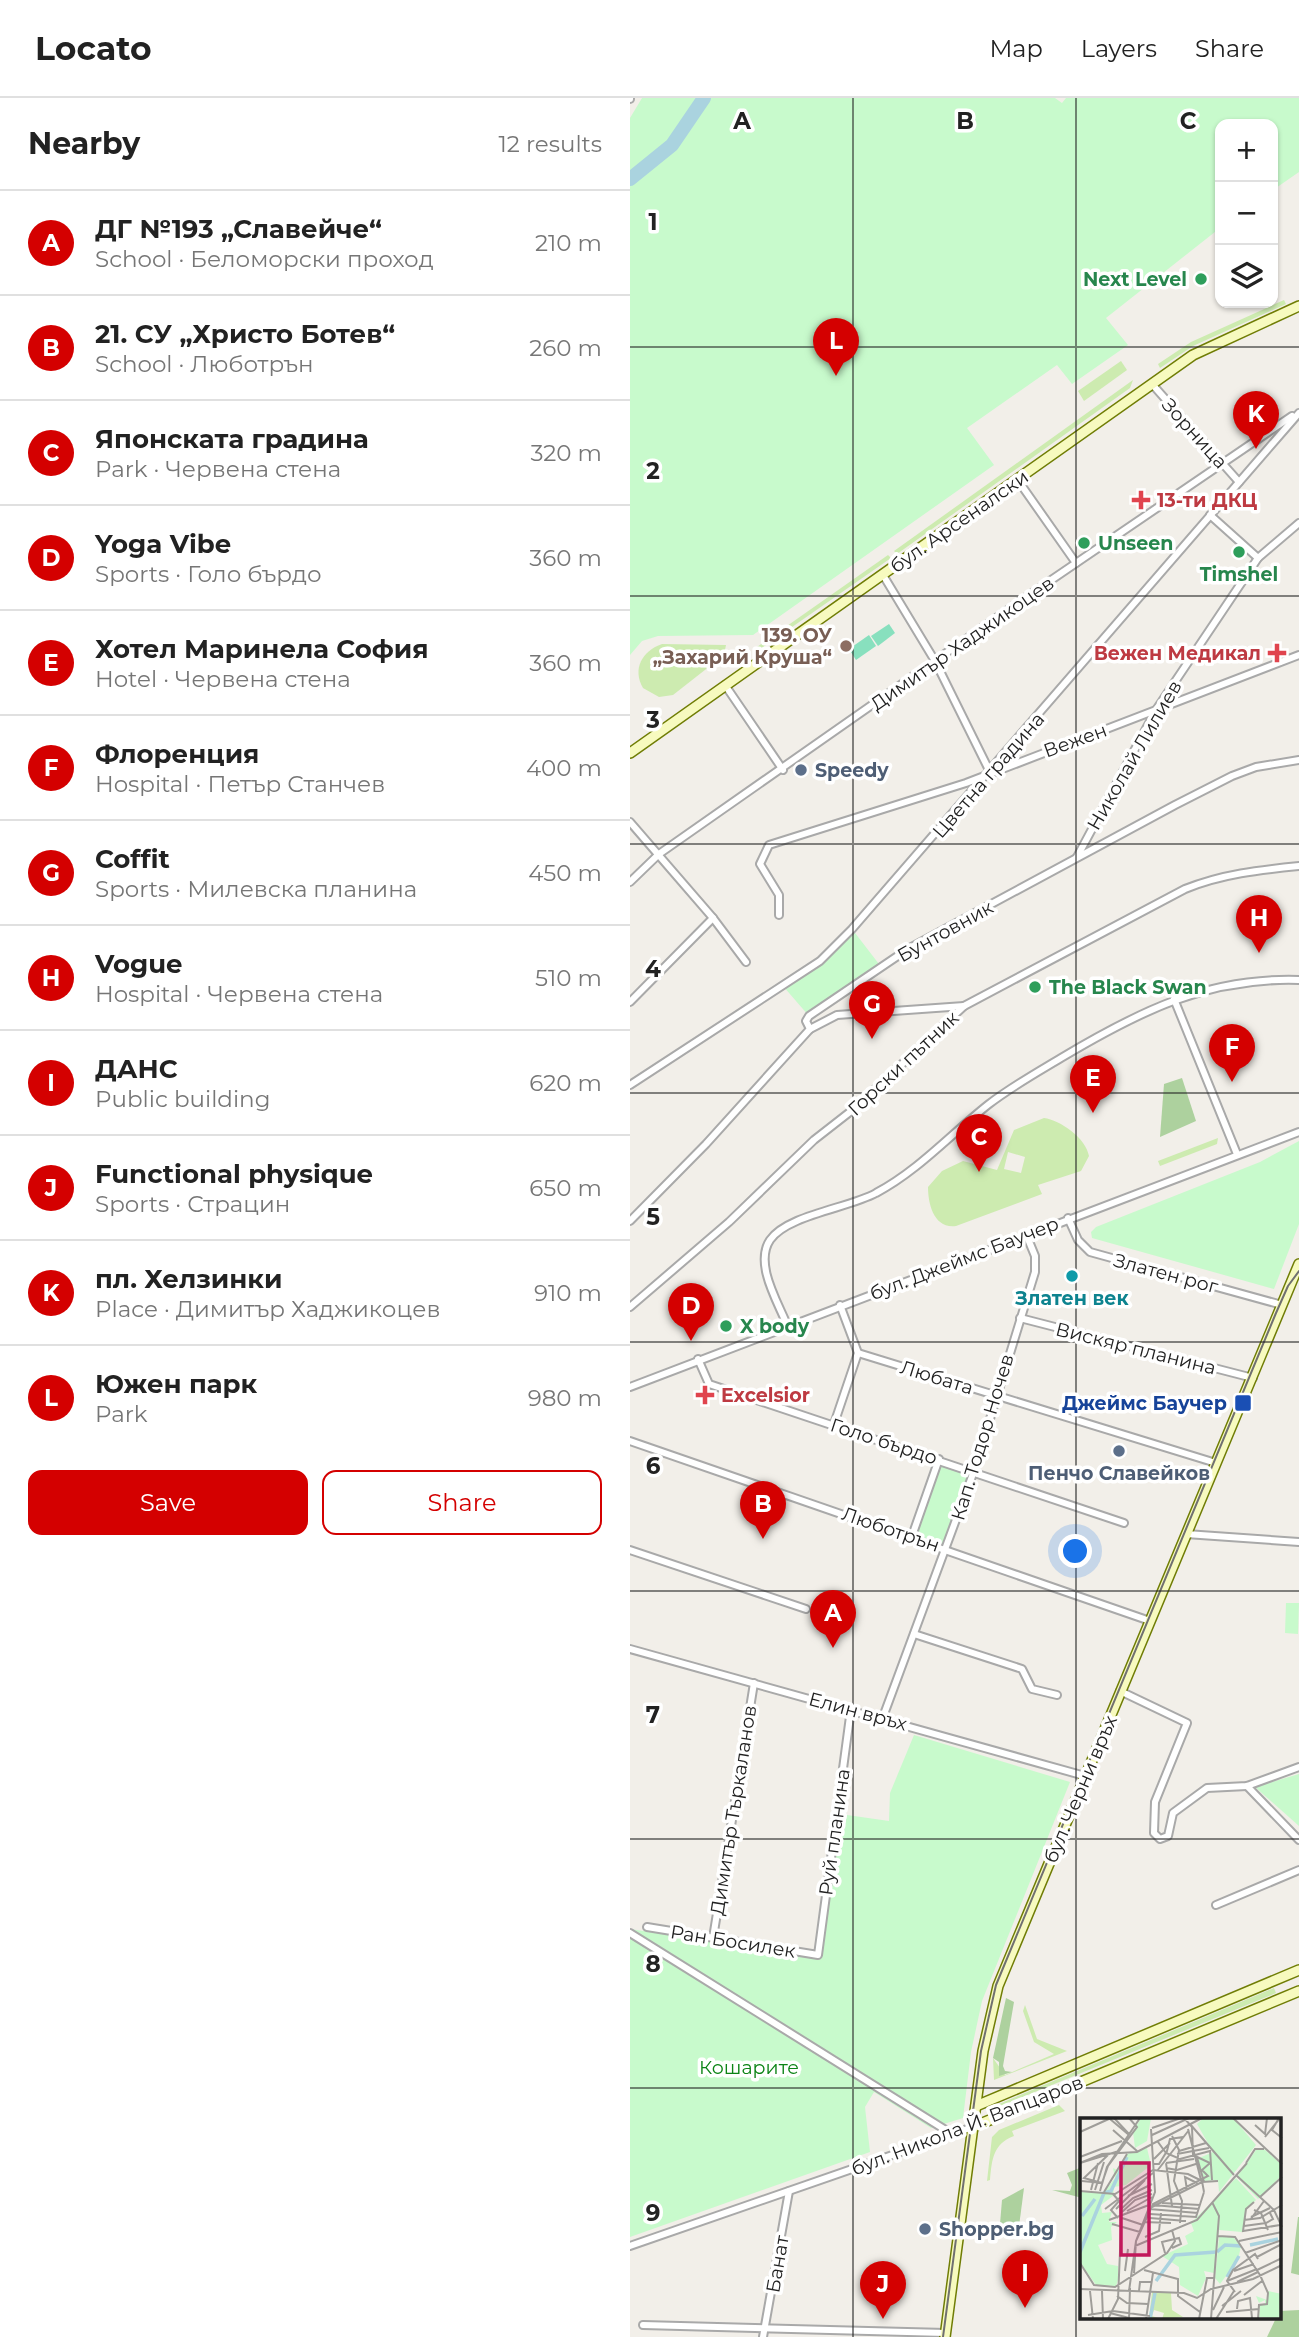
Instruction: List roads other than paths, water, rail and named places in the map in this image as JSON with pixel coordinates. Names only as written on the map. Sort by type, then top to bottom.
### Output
[{"type":"main road","name":"бул. Арсеналски","points":[[630,753],[1152,384],[1205,349],[1299,306]]},
{"type":"main road","name":"бул. Черни връх","points":[[946,2335],[983,2051],[997,1991],[1299,1264]]},
{"type":"main road","points":[[1292,1283],[1299,1274]]},
{"type":"main road","name":"бул. Никола Й. Вапцаров","points":[[976,2106],[1299,1970]]},
{"type":"main road","points":[[1286,1976],[1296,1992]]},
{"type":"main road","name":"бул. Никола Й. Вапцаров","points":[[973,2127],[1296,1992]]},
{"type":"street","name":"Зорница","points":[[1152,384],[1240,481]]},
{"type":"street","name":"Димитър Хаджикоцев","points":[[630,882],[659,854],[1299,412]]},
{"type":"street","name":"Цветна градина","points":[[630,1085],[820,961],[885,894],[1299,412]]},
{"type":"street","points":[[1017,480],[1076,564]]},
{"type":"street","points":[[1210,515],[1258,558]]},
{"type":"street","name":"Николай Лилиев","points":[[1076,858],[1156,710],[1258,558],[1299,523]]},
{"type":"street","points":[[883,575],[935,661],[990,772]]},
{"type":"street","name":"Вежен","points":[[779,915],[779,895],[760,864],[769,845],[966,783],[1299,655]]},
{"type":"street","points":[[725,685],[783,770]]},
{"type":"street","name":"Бунтовник","points":[[630,1221],[706,1144],[810,1029],[806,1021],[809,1016],[908,949],[1232,776],[1256,767],[1299,760]]},
{"type":"street","points":[[630,822],[713,918],[746,962]]},
{"type":"street","name":"Горски пътник","points":[[630,1307],[729,1222],[814,1140],[855,1108],[964,1006],[1185,889],[1237,873],[1299,866]]},
{"type":"street","points":[[630,1002],[713,918]]},
{"type":"street","points":[[787,1325],[765,1268],[764,1257],[771,1238],[787,1226],[876,1194],[1020,1082],[1104,1032],[1174,999],[1237,982],[1299,980]]},
{"type":"street","points":[[1174,999],[1237,1154]]},
{"type":"street","points":[[810,1029],[837,1015],[964,1006]]},
{"type":"street","name":"бул. Джеймс Баучер","points":[[630,1387],[1299,1132]]},
{"type":"street","name":"Златен рог","points":[[1068,1218],[1078,1240],[1090,1252],[1282,1305]]},
{"type":"street","name":"Кап. Тодор Ночев","points":[[883,1717],[974,1471],[1020,1318],[1035,1263],[1026,1234]]},
{"type":"street","points":[[834,1424],[859,1353],[840,1305]]},
{"type":"street","name":"Вискяр планина","points":[[1020,1318],[1253,1378]]},
{"type":"street","name":"Любата","points":[[859,1353],[1216,1463]]},
{"type":"street","name":"Голо бърдо","points":[[698,1359],[709,1384],[1124,1523]]},
{"type":"street","name":"Люботрън","points":[[630,1441],[912,1536],[1150,1621]]},
{"type":"street","name":"Кап. Тодор Ночев","points":[[912,1536],[939,1459]]},
{"type":"street","points":[[1186,1534],[1299,1542]]},
{"type":"street","points":[[630,1550],[806,1609]]},
{"type":"street","points":[[914,1634],[1021,1669],[1032,1689],[1058,1695]]},
{"type":"street","name":"Елин връх","points":[[630,1649],[883,1717],[1085,1776]]},
{"type":"street","name":"Димитър Търкаланов","points":[[713,1938],[754,1683]]},
{"type":"street","points":[[1121,1691],[1187,1723],[1155,1802],[1153,1816],[1156,1837],[1160,1839],[1168,1836],[1173,1813],[1207,1788],[1247,1786],[1299,1767]]},
{"type":"street","name":"Руй планина","points":[[818,1955],[851,1709]]},
{"type":"street","points":[[1247,1786],[1299,1840]]},
{"type":"street","points":[[1216,1905],[1299,1870]]},
{"type":"street","name":"Ран Босилек","points":[[648,1927],[818,1955]]},
{"type":"street","points":[[630,1933],[952,2134]]},
{"type":"street","name":"бул. Никола Й. Вапцаров","points":[[630,2246],[973,2127]]},
{"type":"street","name":"Банат","points":[[763,2337],[789,2191]]},
{"type":"street","points":[[643,2325],[766,2326],[946,2335]]},
{"type":"waterway","points":[[630,179],[672,145],[704,98]]},
{"type":"tram line","points":[[943,2337],[981,2051],[996,1985],[1276,1313],[1288,1286],[1299,1271]]},
{"type":"place","name":"Next Level","points":[[1201,279]]},
{"type":"place","name":"Южен парк","points":[[836,376]]},
{"type":"place","name":"пл. Хелзинки","points":[[1256,449]]},
{"type":"place","name":"13-ти ДКЦ","points":[[1141,500]]},
{"type":"place","name":"Unseen","points":[[1084,543]]},
{"type":"place","name":"Timshel","points":[[1239,552]]},
{"type":"place","name":"139. ОУ „Захарий Круша“","points":[[846,646]]},
{"type":"place","name":"Вежен Медикал","points":[[1277,653]]},
{"type":"place","name":"Speedy","points":[[801,770]]},
{"type":"place","name":"Vogue","points":[[1259,953]]},
{"type":"place","name":"The Black Swan","points":[[1035,987]]},
{"type":"place","name":"Coffit","points":[[872,1039]]},
{"type":"place","name":"Флоренция","points":[[1232,1082]]},
{"type":"place","name":"Хотел Маринела София","points":[[1093,1113]]},
{"type":"place","name":"Японската градина","points":[[979,1172]]},
{"type":"place","name":"Златен век","points":[[1072,1276]]},
{"type":"place","name":"X body","points":[[726,1326]]},
{"type":"place","name":"Yoga Vibe","points":[[691,1341]]},
{"type":"place","name":"Excelsior","points":[[705,1395]]},
{"type":"place","name":"Джеймс Баучер","points":[[1243,1403]]},
{"type":"place","name":"Пенчо Славейков","points":[[1119,1451]]},
{"type":"place","name":"21. СУ „Христо Ботев“","points":[[763,1539]]},
{"type":"place","name":"ДГ №193 „Славейче“","points":[[833,1648]]},
{"type":"place","name":"Shopper.bg","points":[[925,2229]]},
{"type":"place","name":"ДАНС","points":[[1025,2308]]},
{"type":"place","name":"Functional physique","points":[[883,2319]]},
{"type":"park label","name":"Кошарите","points":[[749,2067]]}]
